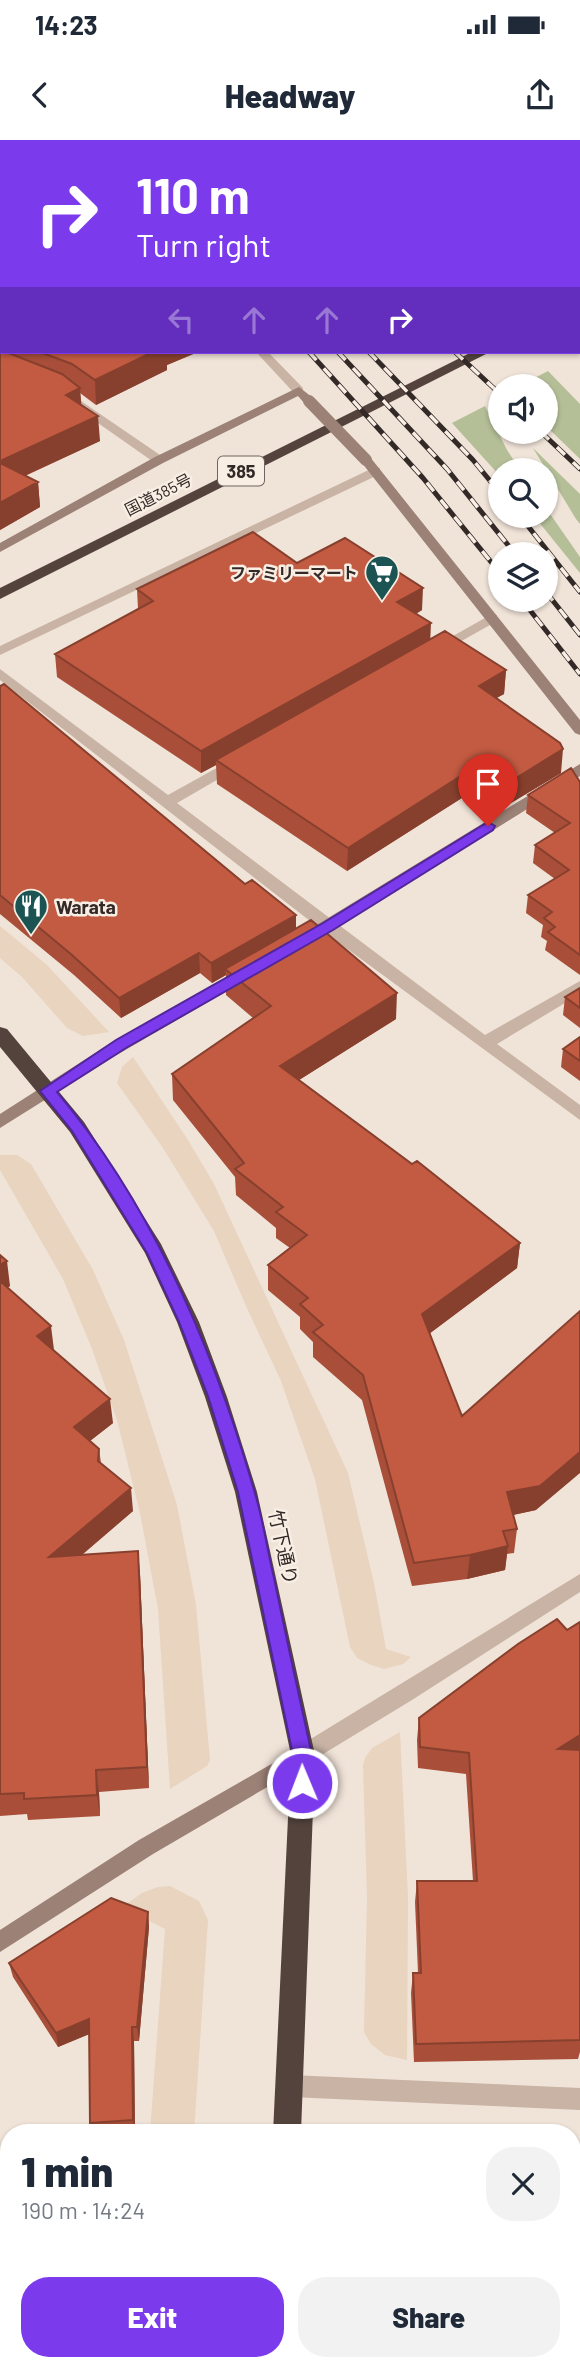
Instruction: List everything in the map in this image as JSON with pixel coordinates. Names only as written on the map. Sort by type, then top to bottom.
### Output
[{"type":"highway","name":"国道385号","points":[[0,594],[479,354]]},
{"type":"highway","name":"竹下通り","points":[[0,1034],[77,1127],[154,1250],[188,1322],[216,1396],[246,1492],[303,1755],[288,2124]]},
{"type":"street","points":[[264,354],[371,465],[580,730]]},
{"type":"street","points":[[46,385],[69,394],[159,460]]},
{"type":"street","points":[[0,548],[159,460],[299,391]]},
{"type":"street","points":[[0,651],[371,465]]},
{"type":"street","points":[[420,659],[492,618]]},
{"type":"street","points":[[0,673],[169,801],[328,927],[580,1114]]},
{"type":"street","points":[[169,801],[252,754]]},
{"type":"street","points":[[291,947],[328,927],[580,769]]},
{"type":"street","points":[[0,1122],[121,1044],[255,968]]},
{"type":"street","points":[[485,1043],[580,987]]},
{"type":"street","points":[[0,1942],[146,1847],[405,1694],[580,1582]]},
{"type":"street","points":[[290,2086],[580,2099]]},
{"type":"green space","points":[[558,381],[580,404],[580,459],[558,438]]},
{"type":"green space","points":[[485,406],[488,412],[488,444],[504,444],[512,458],[488,458],[488,463],[452,423]]},
{"type":"green space","points":[[558,472],[580,494],[580,524],[558,489]]},
{"type":"green space","points":[[558,525],[580,557],[580,573],[558,546],[558,542],[555,542],[544,528],[558,528]]},
{"type":"shaded area","points":[[0,926],[47,965],[109,1032],[83,1036],[67,1028],[22,977],[0,958]]},
{"type":"shaded area","points":[[133,1057],[214,1184],[348,1473],[374,1583],[386,1649],[411,1657],[403,1664],[384,1669],[371,1665],[357,1658],[350,1647],[315,1479],[281,1381],[214,1231],[163,1148],[117,1083],[122,1067]]},
{"type":"shaded area","points":[[0,1155],[17,1155],[31,1164],[93,1270],[124,1340],[177,1505],[196,1605],[210,1760],[207,1766],[170,1789],[158,1609],[140,1513],[117,1420],[63,1279],[0,1170]]},
{"type":"shaded area","points":[[400,1732],[408,1897],[407,2060],[385,2055],[371,2044],[364,2032],[367,1897],[363,1765],[372,1748]]},
{"type":"shaded area","points":[[170,1886],[199,1901],[208,1920],[195,2124],[151,2124],[165,1929],[122,1907],[142,1893]]},
{"type":"building","points":[[0,354],[11,354],[62,374],[80,388],[66,395],[98,416],[0,461]]},
{"type":"building","points":[[45,354],[149,354],[95,380],[72,364]]},
{"type":"building","points":[[0,463],[38,482],[0,503]]},
{"type":"building","points":[[253,532],[297,563],[345,538],[423,588],[397,602],[431,623],[201,751],[55,654],[153,601],[137,589]]},
{"type":"building","points":[[445,631],[506,670],[479,686],[560,743],[563,749],[513,780],[496,768],[488,772],[478,765],[348,848],[216,760]]},
{"type":"building","points":[[4,684],[245,884],[252,880],[296,915],[211,963],[199,953],[119,998],[0,895],[0,686]]},
{"type":"building","points":[[571,768],[580,782],[580,955],[548,932],[555,927],[544,918],[552,912],[528,895],[569,870],[535,845],[570,823],[528,795]]},
{"type":"building","points":[[311,920],[397,993],[280,1066],[412,1164],[417,1161],[520,1243],[422,1314],[462,1416],[580,1311],[580,1452],[540,1486],[507,1492],[517,1529],[503,1531],[508,1546],[414,1563],[363,1375],[313,1332],[323,1325],[300,1304],[308,1298],[268,1265],[307,1235],[276,1212],[283,1207],[235,1169],[244,1163],[172,1074],[271,1006],[225,969]]},
{"type":"building","points":[[580,988],[580,1008],[565,997]]},
{"type":"building","points":[[580,1037],[580,1061],[563,1049]]},
{"type":"building","points":[[0,1255],[7,1261],[0,1265]]},
{"type":"building","points":[[0,1281],[51,1326],[37,1336],[110,1399],[74,1427],[99,1449],[98,1461],[131,1488],[49,1557],[138,1551],[147,1767],[96,1770],[97,1795],[24,1799],[24,1793],[0,1794]]},
{"type":"building","points":[[557,1619],[567,1630],[580,1622],[580,1735],[558,1749],[580,1750],[580,2040],[416,2044],[413,1973],[421,1973],[417,1881],[477,1881],[469,1753],[420,1747],[419,1718],[518,1644]]},
{"type":"building","points":[[111,1898],[148,1912],[137,2027],[132,2027],[133,2120],[90,2123],[89,2019],[56,2033],[9,1963]]},
{"type":"railway","points":[[311,354],[423,478],[488,558]]},
{"type":"railway","points":[[340,354],[447,469],[506,542]]},
{"type":"railway","points":[[371,354],[488,478]]},
{"type":"railway","points":[[457,354],[488,383]]},
{"type":"railway","points":[[554,444],[580,469]]},
{"type":"railway","points":[[529,528],[580,592]]},
{"type":"railway","points":[[558,607],[580,635]]},
{"type":"railway","points":[[531,612],[580,674]]},
{"type":"place","name":"ファミリーマート","points":[[382,602]]},
{"type":"place","name":"Warata","points":[[31,936]]},
{"type":"route","points":[[302,1783],[303,1755],[246,1492],[216,1396],[188,1322],[154,1250],[107,1172],[77,1127],[48,1091],[121,1044],[328,927],[488,826]]}]
